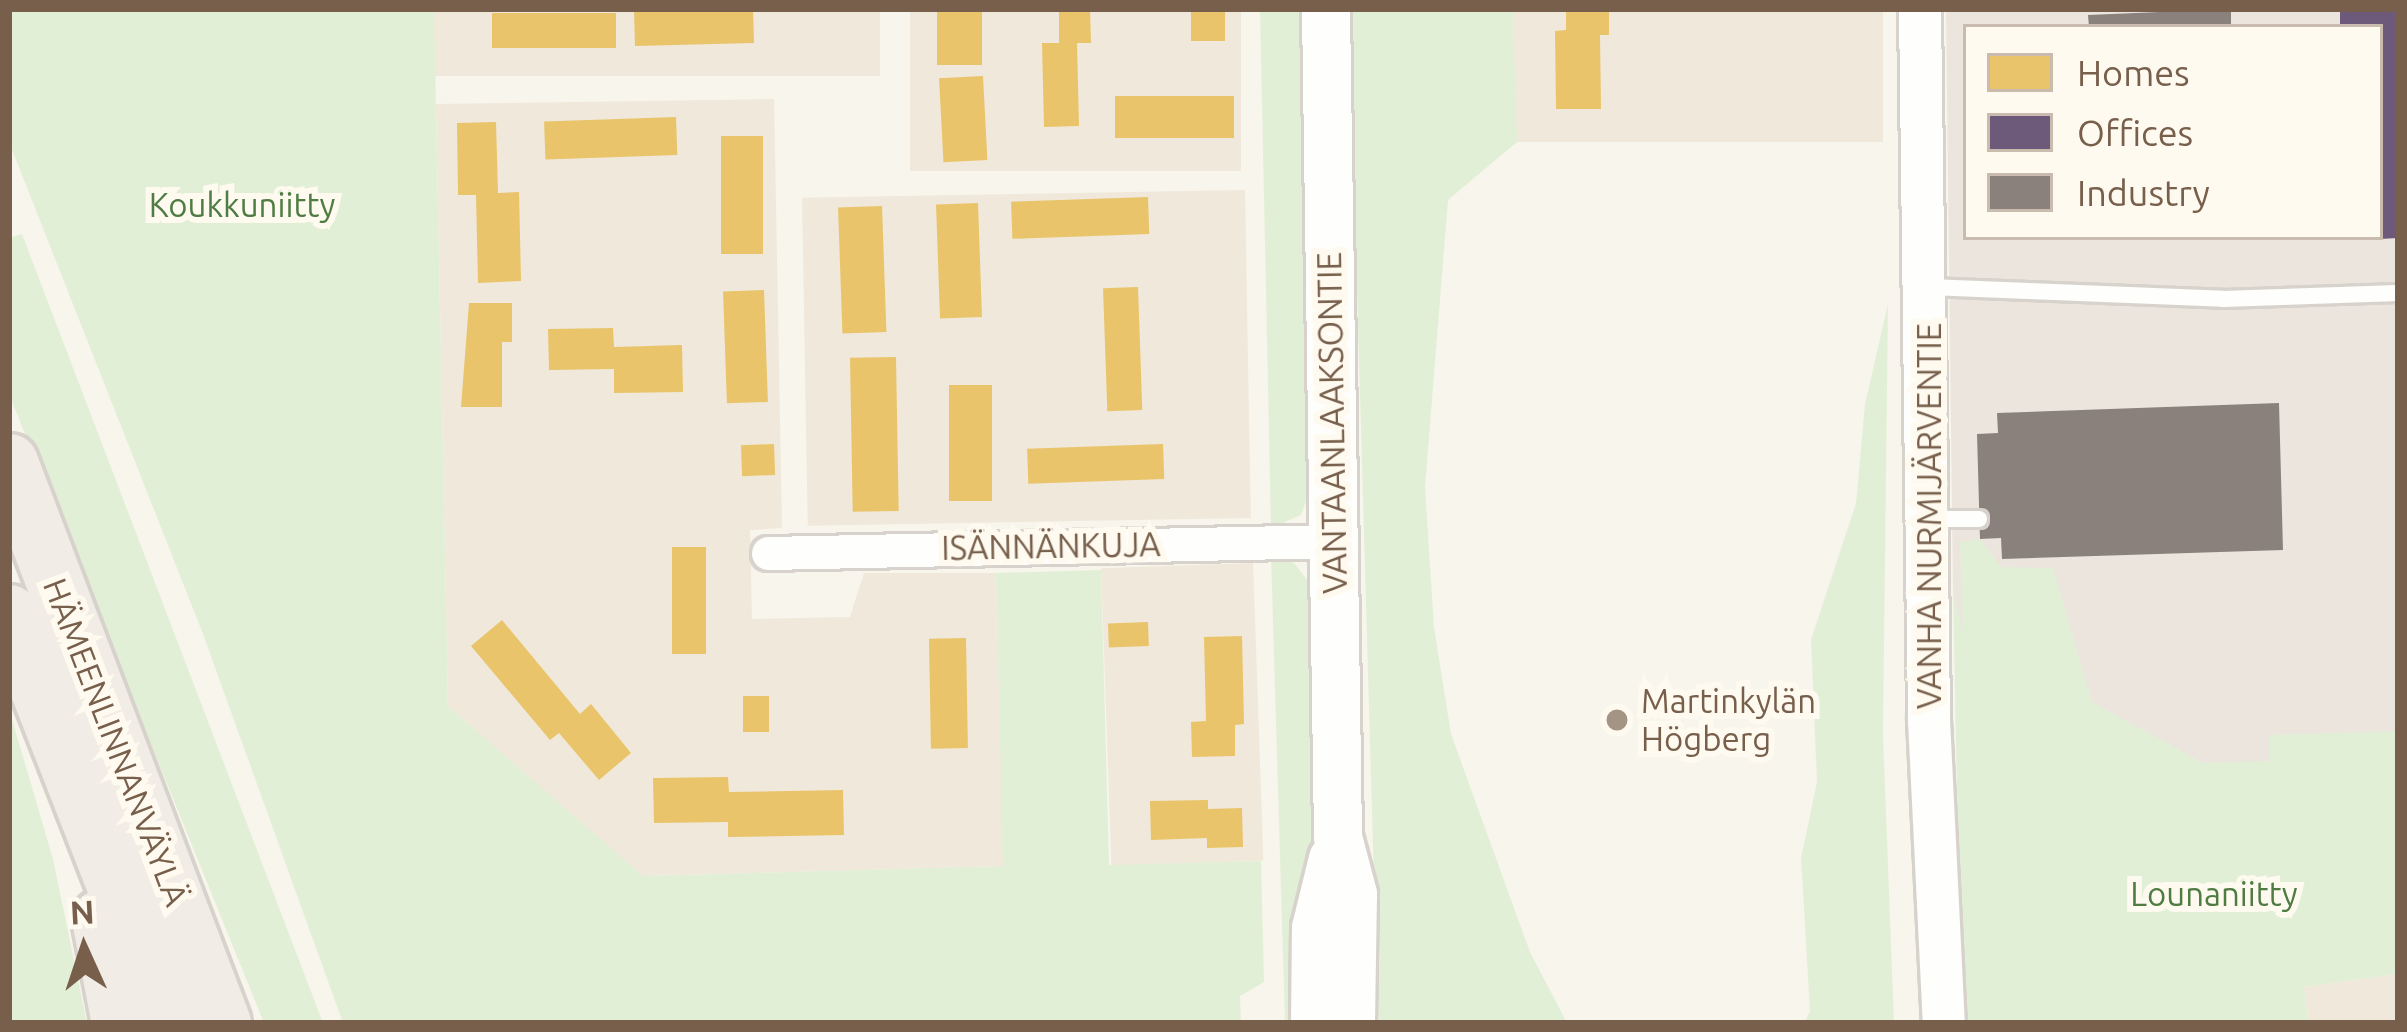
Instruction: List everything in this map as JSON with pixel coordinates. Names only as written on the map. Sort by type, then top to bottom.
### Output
[{"type":"highway","name":"HÄMEENLINNANVÄYLÄ","points":[[9,462],[207,1014]]},
{"type":"highway","name":"HÄMEENLINNANVÄYLÄ","points":[[9,613],[51,722],[207,1014]]},
{"type":"highway","points":[[51,722],[120,1023]]},
{"type":"main road","name":"VANTAANLAAKSONTIE","points":[[1325,9],[1338,837],[1352,894],[1351,1023]]},
{"type":"main road","name":"VANTAANLAAKSONTIE","points":[[1315,1023],[1316,928],[1338,837]]},
{"type":"street","name":"VANHA NURMIJÄRVENTIE","points":[[1920,9],[1930,287],[1929,720],[1944,1023]]},
{"type":"street","name":"ISÄNNÄNKUJA","points":[[768,553],[1334,541]]},
{"type":"lane","points":[[1930,287],[2223,298],[2398,293]]},
{"type":"lane","points":[[1930,519],[1979,519]]},
{"type":"shaded area","points":[[434,9],[880,9],[880,76],[434,76]]},
{"type":"shaded area","points":[[910,9],[1241,9],[1241,171],[910,171]]},
{"type":"shaded area","points":[[1513,9],[1883,9],[1883,142],[1513,142]]},
{"type":"shaded area","points":[[1946,9],[2398,9],[2398,759],[1993,772],[1953,593]]},
{"type":"shaded area","points":[[774,99],[782,528],[750,530],[752,619],[850,617],[864,573],[996,573],[1004,866],[642,876],[448,706],[436,104]]},
{"type":"shaded area","points":[[1245,190],[1251,518],[808,526],[802,198]]},
{"type":"shaded area","points":[[1253,563],[1263,861],[1111,866],[1101,568]]},
{"type":"shaded area","points":[[2398,974],[2398,1023],[2308,1023],[2304,987]]},
{"type":"green space","name":"Koukkuniitty","points":[[9,9],[434,9],[448,706],[643,876],[1003,866],[996,573],[1101,570],[1109,865],[1261,861],[1264,982],[1240,996],[1241,1023],[343,1023],[203,634],[9,142]]},
{"type":"green space","points":[[1260,9],[1302,9],[1313,483],[1301,515],[1271,528]]},
{"type":"green space","points":[[1349,9],[1513,9],[1517,142],[1448,200],[1425,487],[1434,627],[1451,734],[1530,952],[1567,1023],[1378,1023]]},
{"type":"green space","points":[[22,234],[323,1023],[264,1023],[9,394],[9,238]]},
{"type":"green space","points":[[1888,304],[1883,734],[1894,1023],[1804,1023],[1810,1011],[1801,858],[1817,782],[1811,640],[1856,503],[1865,404]]},
{"type":"green space","name":"Lounaniitty","points":[[1980,539],[2001,567],[2053,568],[2092,702],[2203,763],[2270,761],[2269,735],[2398,731],[2398,974],[2304,987],[2308,1023],[1962,1023],[1950,844],[1958,842],[1953,593],[1963,634],[1960,542]]},
{"type":"green space","points":[[1271,555],[1294,563],[1312,586],[1318,788],[1302,1023],[1285,1023]]},
{"type":"green space","points":[[9,709],[53,859],[87,1023],[9,1023]]},
{"type":"building: Homes","points":[[753,9],[754,43],[635,46],[634,11]]},
{"type":"building: Homes","points":[[937,9],[982,9],[982,65],[937,65]]},
{"type":"building: Homes","points":[[1059,9],[1090,9],[1091,43],[1077,43],[1079,126],[1044,127],[1042,43],[1059,43]]},
{"type":"building: Homes","points":[[1191,9],[1225,9],[1225,41],[1191,41]]},
{"type":"building: Homes","points":[[1566,9],[1609,9],[1609,35],[1600,35],[1601,109],[1556,109],[1555,31],[1566,30]]},
{"type":"building: Homes","points":[[492,13],[616,13],[616,48],[492,48]]},
{"type":"building: Homes","points":[[983,76],[987,160],[943,162],[939,78]]},
{"type":"building: Homes","points":[[1115,96],[1234,96],[1234,138],[1115,138]]},
{"type":"building: Homes","points":[[676,117],[677,155],[545,160],[544,122]]},
{"type":"building: Homes","points":[[496,122],[498,193],[519,192],[521,281],[478,283],[476,195],[458,195],[457,123]]},
{"type":"building: Homes","points":[[721,136],[763,136],[763,254],[721,254]]},
{"type":"building: Homes","points":[[1148,197],[1149,234],[1012,239],[1011,202]]},
{"type":"building: Homes","points":[[978,203],[982,317],[940,318],[936,204]]},
{"type":"building: Homes","points":[[882,206],[886,332],[842,333],[838,208]]},
{"type":"building: Homes","points":[[1138,287],[1142,410],[1107,411],[1103,288]]},
{"type":"building: Homes","points":[[764,290],[768,402],[727,403],[723,291]]},
{"type":"building: Homes","points":[[469,303],[512,303],[512,342],[502,342],[502,407],[461,407]]},
{"type":"building: Homes","points":[[613,328],[614,347],[682,345],[683,392],[614,393],[614,369],[549,370],[548,329]]},
{"type":"building: Homes","points":[[896,357],[899,511],[853,512],[850,358]]},
{"type":"building: Homes","points":[[949,385],[992,385],[992,501],[949,501]]},
{"type":"building: Homes","points":[[774,444],[775,475],[742,476],[741,445]]},
{"type":"building: Homes","points":[[1163,444],[1164,479],[1028,484],[1027,449]]},
{"type":"building: Homes","points":[[672,547],[706,547],[706,654],[672,654]]},
{"type":"building: Homes","points":[[502,620],[580,714],[591,704],[631,753],[599,780],[559,733],[550,740],[471,646]]},
{"type":"building: Homes","points":[[1148,622],[1149,646],[1109,647],[1108,623]]},
{"type":"building: Homes","points":[[1242,636],[1244,724],[1235,725],[1235,756],[1192,757],[1191,722],[1206,721],[1204,637]]},
{"type":"building: Homes","points":[[966,638],[968,748],[931,749],[929,639]]},
{"type":"building: Homes","points":[[743,696],[769,696],[769,732],[743,732]]},
{"type":"building: Homes","points":[[728,777],[729,792],[843,790],[844,835],[728,837],[728,822],[654,823],[653,778]]},
{"type":"building: Homes","points":[[1208,800],[1208,809],[1242,808],[1243,847],[1207,848],[1207,838],[1151,840],[1150,801]]},
{"type":"building: Offices","points":[[2340,9],[2398,9],[2398,238],[2383,239],[2383,24],[2340,24]]},
{"type":"building: Industry","points":[[2231,9],[2231,24],[2089,24],[2088,15]]},
{"type":"building: Industry","points":[[2279,403],[2283,550],[2002,559],[2001,538],[1980,539],[1977,434],[1998,433],[1997,413]]},
{"type":"place","name":"Martinkylän Högberg","points":[[1617,720]]}]
